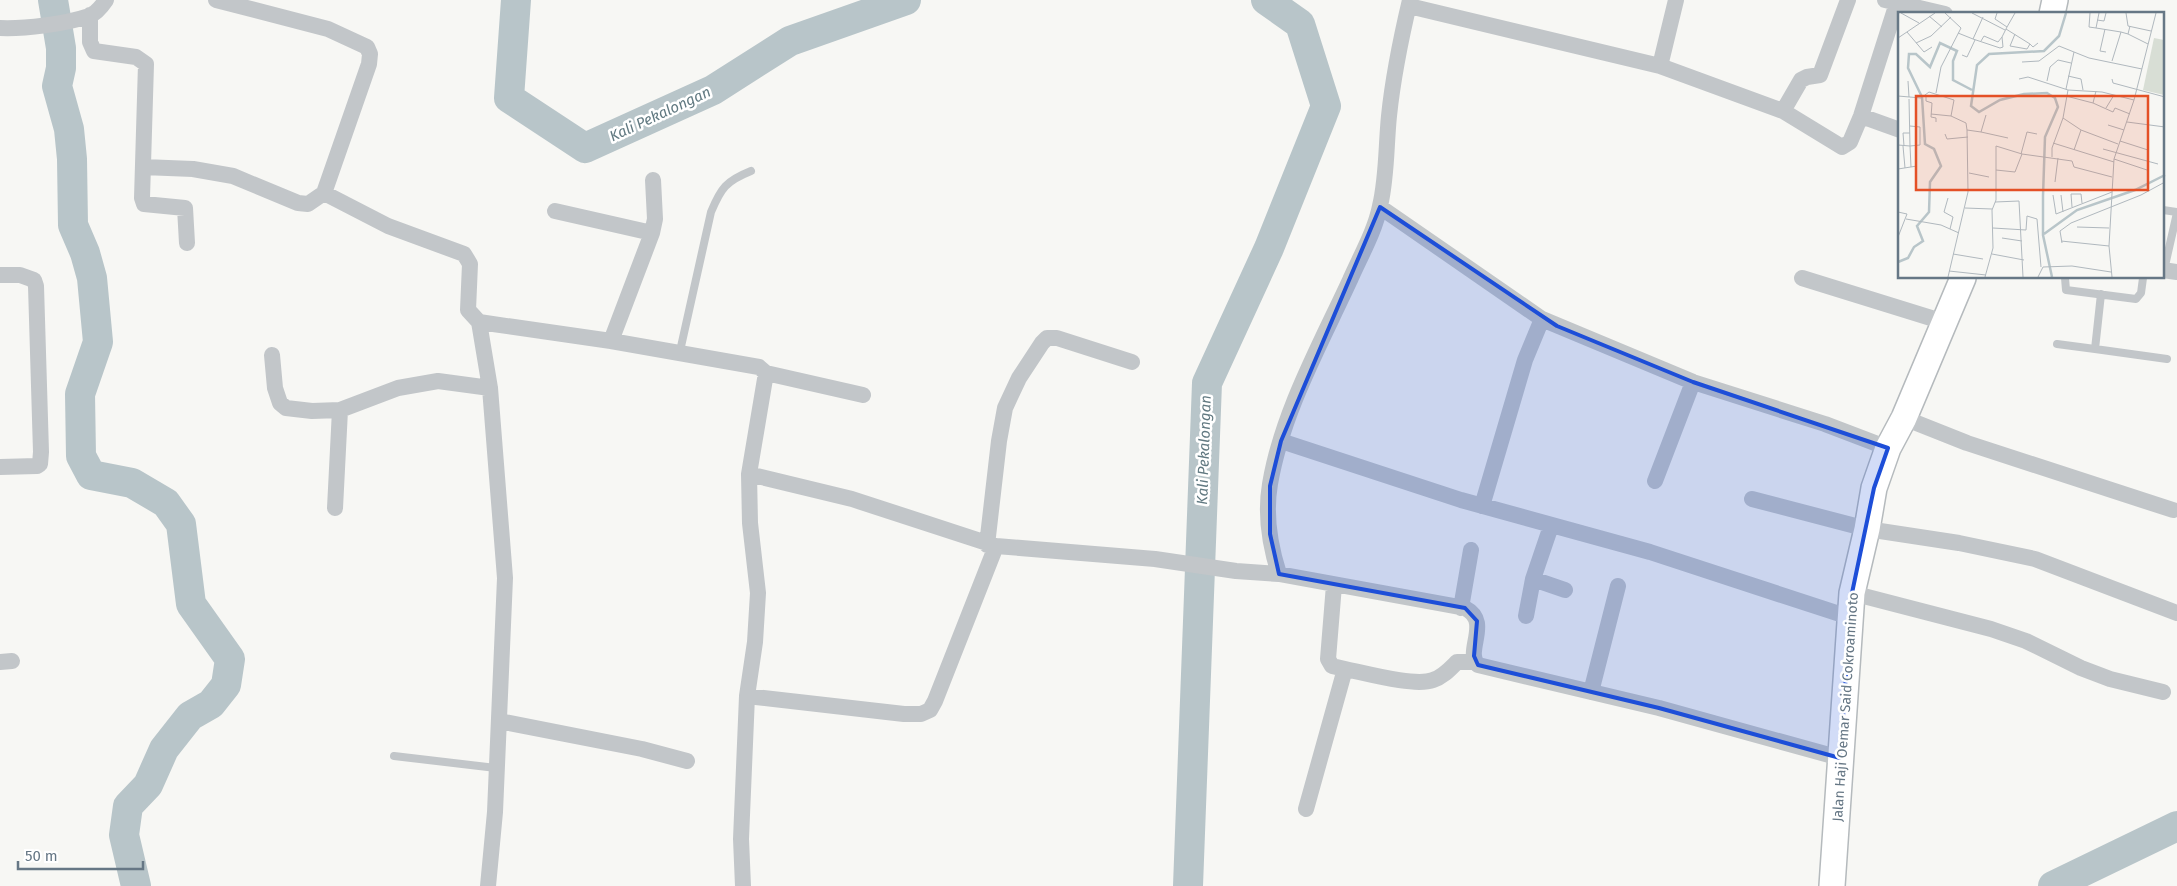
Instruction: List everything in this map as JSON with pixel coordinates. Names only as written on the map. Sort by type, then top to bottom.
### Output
[{"type":"main road","name":"Jalan Haji Oemar Said Cokroaminoto","points":[[1832,886],[1840,758],[1852,618],[1852,593],[1868,529],[1874,488],[1888,448],[1904,418],[1963,279]]},
{"type":"street","points":[[0,28],[46,24],[90,15],[100,9],[106,0]]},
{"type":"street","points":[[142,167],[193,169],[233,176],[298,203],[308,204],[324,193],[369,64],[370,54],[367,46],[328,29],[216,0]]},
{"type":"street","points":[[1660,66],[1676,0]]},
{"type":"street","points":[[1782,111],[1801,80],[1820,75],[1848,0]]},
{"type":"street","points":[[1279,574],[1272,553],[1270,534],[1270,486],[1281,440],[1310,366],[1358,262],[1380,207],[1389,114],[1410,3],[1660,66],[1782,111],[1842,147],[1850,142],[1861,116],[1891,1],[1937,12]]},
{"type":"street","points":[[90,15],[90,42],[94,51],[136,57],[146,64],[142,167],[144,204],[185,208],[187,243]]},
{"type":"street","points":[[1861,116],[1898,129]]},
{"type":"street","points":[[611,341],[652,233],[655,219],[653,180]]},
{"type":"street","points":[[324,193],[388,226],[464,254],[470,264],[468,310],[479,322],[490,388],[505,578],[499,721],[488,886]]},
{"type":"street","points":[[1380,207],[1542,319],[1692,382],[1825,424],[1888,448]]},
{"type":"street","points":[[555,210],[652,233]]},
{"type":"street","points":[[0,275],[20,275],[34,280],[36,286],[41,459],[40,464],[32,467],[0,467]]},
{"type":"street","points":[[1802,278],[1944,322]]},
{"type":"street","points":[[1482,506],[1525,360],[1542,319]]},
{"type":"street","points":[[479,322],[680,351],[759,367],[766,373],[863,395]]},
{"type":"street","points":[[747,696],[904,714],[921,714],[930,710],[944,681],[952,655],[965,630],[991,545],[999,441],[1005,408],[1019,378],[1042,342],[1048,338],[1057,338],[1132,362]]},
{"type":"street","points":[[272,355],[275,388],[280,403],[286,408],[340,410],[362,400],[414,384],[438,381],[490,388]]},
{"type":"street","points":[[743,886],[741,839],[747,696],[755,642],[758,593],[750,523],[749,474],[766,373]]},
{"type":"street","points":[[1655,480],[1692,382]]},
{"type":"street","points":[[335,508],[340,410]]},
{"type":"street","points":[[1904,418],[1967,443],[2173,510]]},
{"type":"street","points":[[1281,440],[1482,506],[1650,552],[1852,618]]},
{"type":"street","points":[[749,474],[852,498],[991,545],[1155,559],[1236,571],[1279,574],[1334,586],[1401,595],[1460,608],[1472,612],[1476,621],[1478,633],[1475,662]]},
{"type":"street","points":[[1752,499],[1868,529],[1958,543],[2035,559],[2177,613]]},
{"type":"street","points":[[1526,616],[1533,579],[1551,526]]},
{"type":"street","points":[[1460,608],[1471,550]]},
{"type":"street","points":[[1533,579],[1565,590]]},
{"type":"street","points":[[1334,586],[1328,659],[1332,666],[1410,681],[1432,681],[1444,675],[1458,662],[1475,662],[1483,667],[1660,708],[1840,758]]},
{"type":"street","points":[[1591,692],[1618,586]]},
{"type":"street","points":[[1852,593],[1991,628],[2026,641],[2081,668],[2110,679],[2163,692]]},
{"type":"street","points":[[1306,809],[1345,669]]},
{"type":"street","points":[[499,721],[642,749],[687,761]]},
{"type":"lane","points":[[680,351],[711,212],[727,183],[751,171]]},
{"type":"lane","points":[[2164,210],[2177,213],[2168,271]]},
{"type":"lane","points":[[2065,279],[2066,290],[2136,299],[2141,293],[2143,279]]},
{"type":"lane","points":[[2095,349],[2101,294]]},
{"type":"lane","points":[[2057,344],[2167,358]]},
{"type":"lane","points":[[394,756],[496,768]]},
{"type":"highlighted area","points":[[1380,207],[1557,326],[1693,382],[1888,448],[1874,488],[1852,593],[1840,758],[1659,708],[1478,665],[1474,656],[1477,621],[1465,608],[1279,574],[1270,534],[1270,486],[1281,441]]},
{"type":"waterway","points":[[53,0],[61,48],[61,68],[57,86],[69,129],[72,159],[73,225],[85,253],[92,278],[98,342],[80,394],[81,456],[91,475],[132,483],[166,503],[181,524],[191,604],[230,659],[226,685],[211,704],[190,716],[164,749],[148,785],[128,806],[124,835],[136,886]]},
{"type":"waterway","name":"Kali Pekalongan","points":[[516,0],[509,98],[585,148],[713,90],[790,41],[906,0]]},
{"type":"waterway","name":"Kali Pekalongan","points":[[1188,886],[1207,383],[1269,248],[1326,106],[1300,24],[1266,0]]},
{"type":"waterway","points":[[2053,886],[2177,826]]}]
